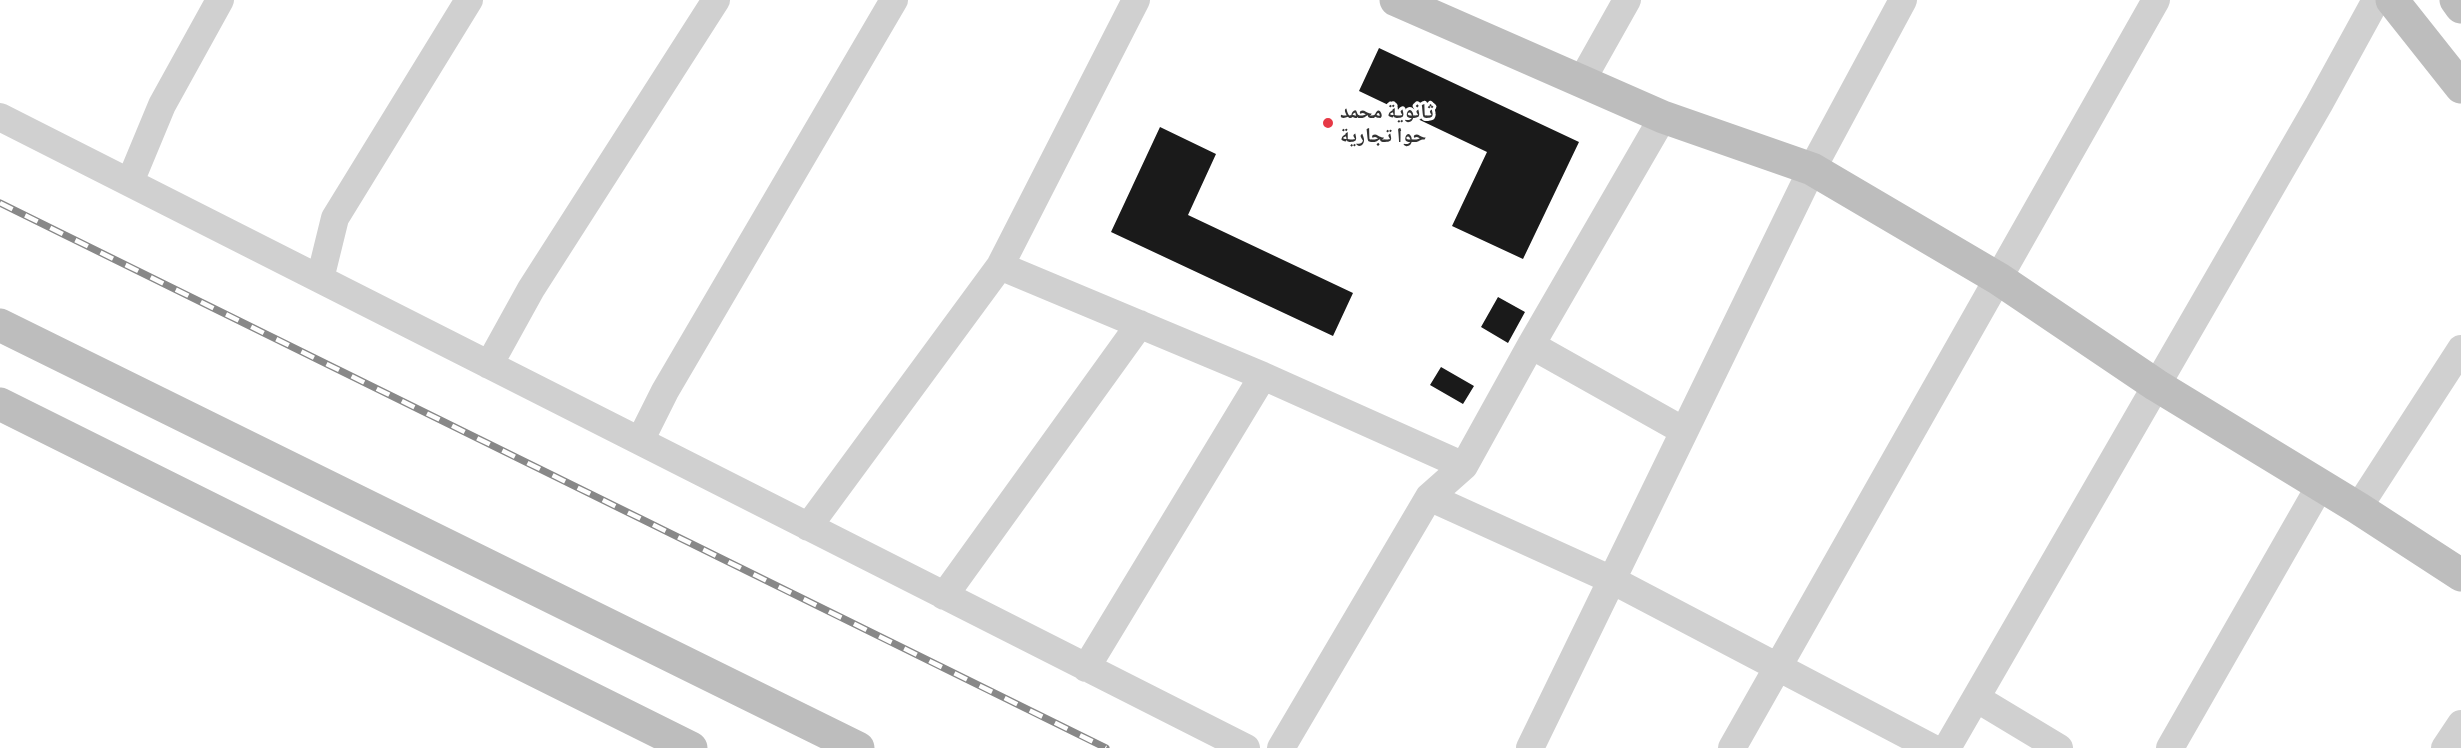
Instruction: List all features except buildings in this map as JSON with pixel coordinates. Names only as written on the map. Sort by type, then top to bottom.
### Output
[{"type":"main road","points":[[1396,0],[1663,117],[1812,169],[1999,279],[2156,386],[2358,508],[2461,575]]},
{"type":"main road","points":[[2392,0],[2461,87]]},
{"type":"main road","points":[[2456,0],[2461,7]]},
{"type":"main road","points":[[0,324],[858,748]]},
{"type":"main road","points":[[0,404],[691,748]]},
{"type":"street","points":[[130,182],[162,105],[220,0]]},
{"type":"street","points":[[320,279],[335,218],[469,0]]},
{"type":"street","points":[[489,365],[531,289],[716,0]]},
{"type":"street","points":[[640,441],[665,391],[894,0]]},
{"type":"street","points":[[808,527],[1000,266],[1136,0]]},
{"type":"street","points":[[1582,80],[1627,0]]},
{"type":"street","points":[[1530,748],[1812,169],[1903,0]]},
{"type":"street","points":[[1732,748],[2157,0]]},
{"type":"street","points":[[1947,748],[2319,104],[2376,0]]},
{"type":"street","points":[[0,117],[1246,748]]},
{"type":"street","points":[[1281,748],[1430,497],[1464,466],[1663,117]]},
{"type":"street","points":[[1000,266],[1263,376],[1464,466]]},
{"type":"street","points":[[944,597],[1140,324]]},
{"type":"street","points":[[1531,345],[1684,431]]},
{"type":"street","points":[[2358,508],[2461,349]]},
{"type":"street","points":[[1086,668],[1263,376]]},
{"type":"street","points":[[2170,748],[2320,486]]},
{"type":"street","points":[[1430,497],[1612,580],[1932,748]]},
{"type":"street","points":[[1976,698],[2059,748]]},
{"type":"street","points":[[2445,748],[2461,724]]},
{"type":"railway","points":[[0,203],[1106,748]]},
{"type":"place","name":"ثانوية محمد حوا تجارية","points":[[1328,123]]}]
